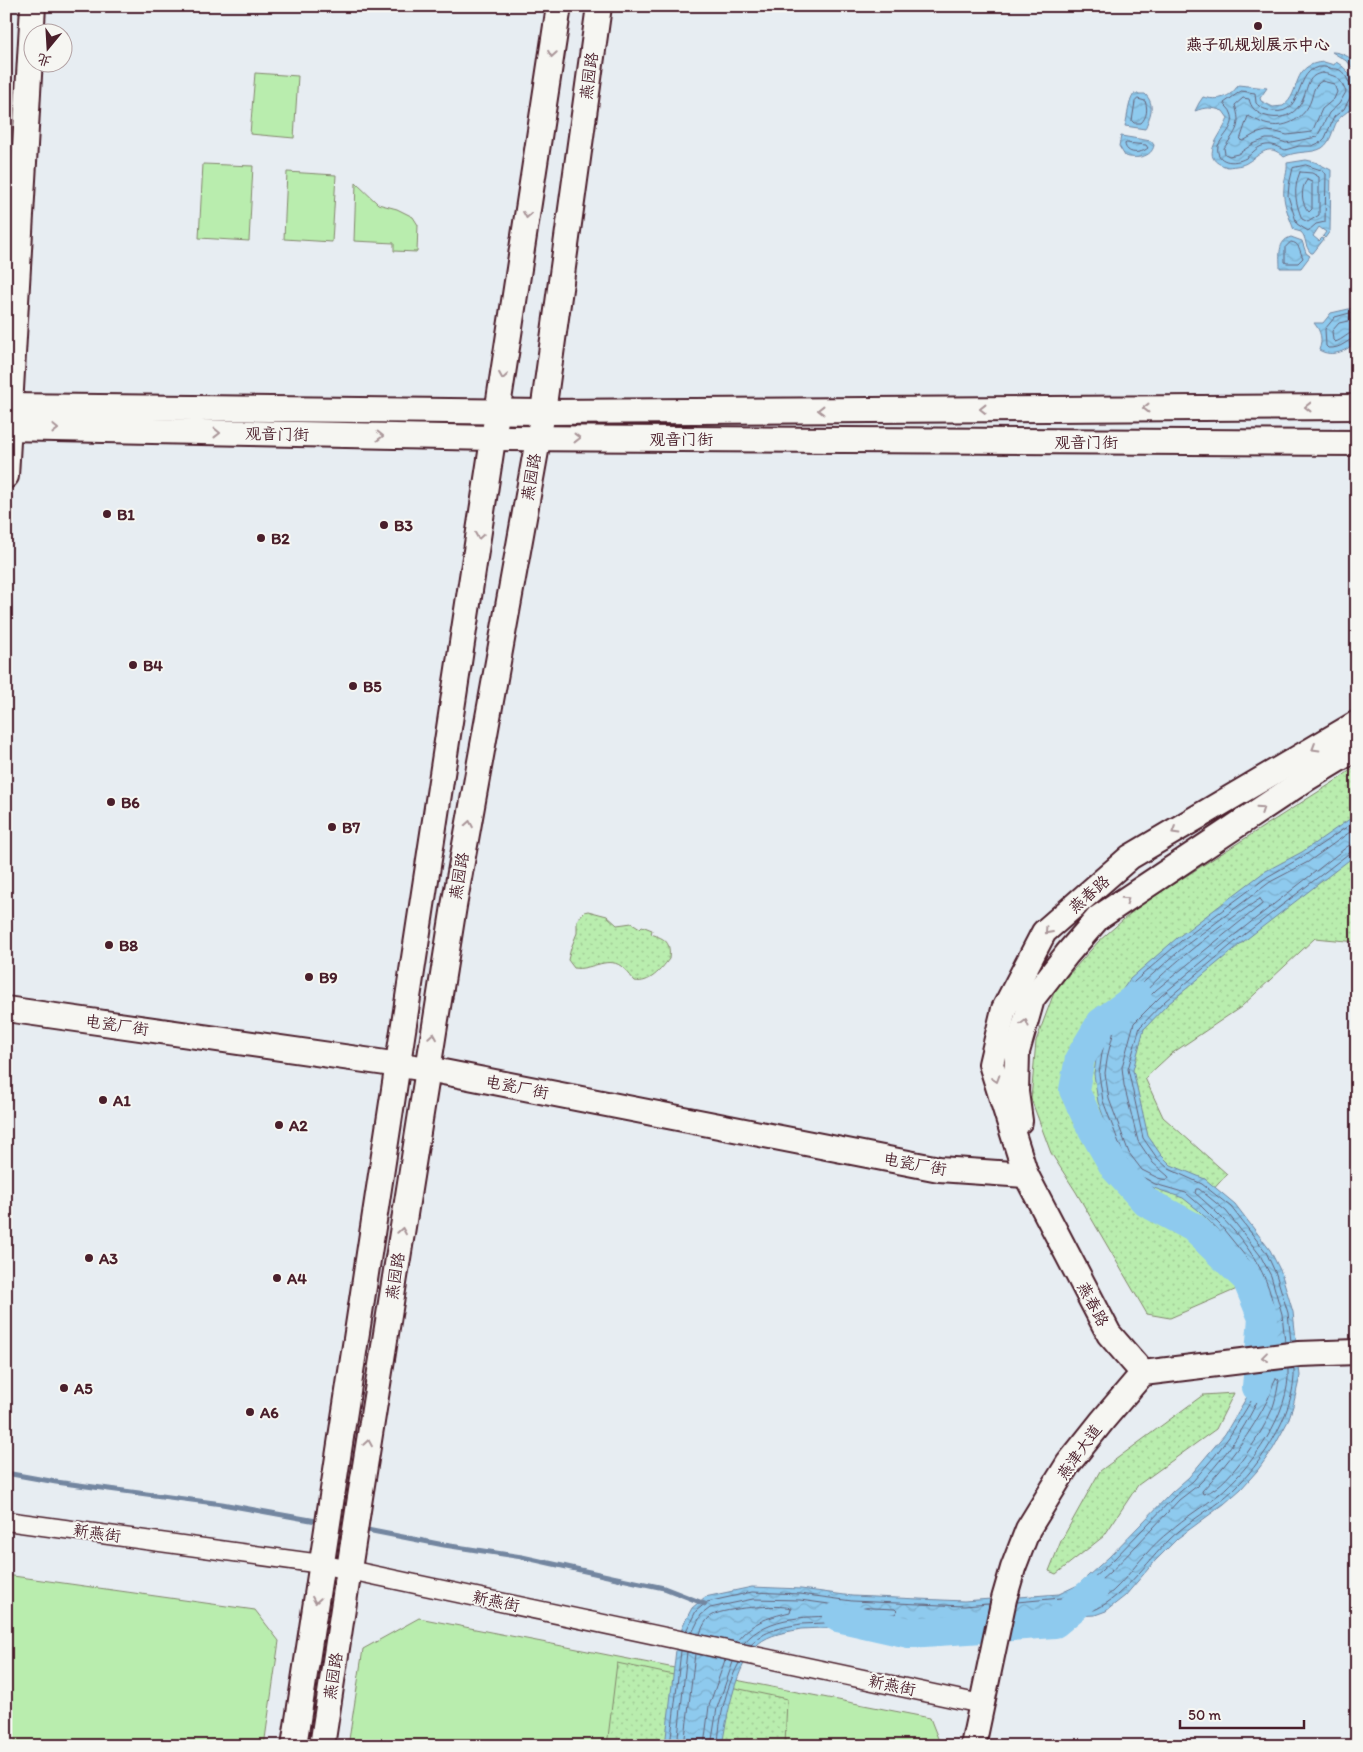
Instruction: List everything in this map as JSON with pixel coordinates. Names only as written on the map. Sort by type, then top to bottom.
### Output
[{"type":"street","points":[[6,476],[33,6]]},
{"type":"street","name":"燕园路","points":[[294,1746],[559,6]]},
{"type":"street","name":"燕园路","points":[[322,1746],[454,906],[543,412],[599,6]]},
{"type":"street","name":"观音门街","points":[[8,417],[498,411],[1357,407]]},
{"type":"street","name":"观音门街","points":[[8,417],[494,438],[1357,443]]},
{"type":"street","name":"燕春路","points":[[1142,1373],[1109,1334],[1026,1175],[991,1064],[1004,1009],[1044,932],[1130,857],[1357,723]]},
{"type":"street","name":"燕春路","points":[[1026,1175],[1016,1092],[1017,1052],[1032,999],[1098,918],[1306,779],[1357,748]]},
{"type":"street","name":"电瓷厂街","points":[[6,1009],[428,1070],[939,1170],[1026,1175]]},
{"type":"street","points":[[1142,1373],[1299,1354],[1357,1352]]},
{"type":"street","name":"燕津大道","points":[[973,1746],[1004,1599],[1013,1568],[1028,1529],[1068,1464],[1142,1373]]},
{"type":"street","name":"新燕街","points":[[6,1521],[321,1564],[981,1704]]},
{"type":"green space","points":[[255,73],[298,76],[294,138],[250,134]]},
{"type":"green space","points":[[203,164],[253,166],[249,241],[199,238]]},
{"type":"green space","points":[[287,172],[336,175],[332,242],[284,239]]},
{"type":"green space","points":[[356,183],[378,204],[397,209],[413,217],[418,225],[417,252],[394,251],[394,243],[354,241]]},
{"type":"green space","points":[[1357,765],[1357,942],[1315,938],[1241,1007],[1171,1054],[1145,1078],[1163,1117],[1227,1174],[1211,1192],[1267,1276],[1170,1318],[1147,1314],[1051,1153],[1031,1099],[1036,1041],[1055,990],[1099,941],[1139,906],[1340,778]]},
{"type":"green space","points":[[588,911],[607,916],[617,925],[632,923],[640,928],[642,926],[652,930],[651,934],[664,940],[668,945],[669,959],[654,975],[640,981],[635,981],[616,963],[574,968],[568,960],[577,933],[577,920],[584,912]]},
{"type":"green space","points":[[1234,1393],[1216,1429],[1138,1485],[1104,1536],[1056,1574],[1049,1571],[1061,1541],[1100,1471],[1203,1395]]},
{"type":"green space","points":[[6,1575],[255,1610],[279,1641],[264,1746],[6,1746]]},
{"type":"green space","points":[[419,1618],[930,1718],[941,1746],[348,1746],[363,1649]]},
{"type":"green space","points":[[617,1663],[787,1699],[785,1746],[607,1746]]},
{"type":"water","points":[[1332,52],[1345,55],[1357,63],[1357,74],[1348,62]]},
{"type":"water","points":[[1324,62],[1334,65],[1336,62],[1347,70],[1354,82],[1356,94],[1351,108],[1337,121],[1325,146],[1318,150],[1294,153],[1284,157],[1274,150],[1269,150],[1239,166],[1228,167],[1218,163],[1213,158],[1214,146],[1228,118],[1223,111],[1215,109],[1205,108],[1195,111],[1203,97],[1213,99],[1228,96],[1238,85],[1267,88],[1260,98],[1261,101],[1273,107],[1283,106],[1293,94],[1301,73],[1313,64]]},
{"type":"water","points":[[1134,94],[1145,94],[1150,102],[1151,111],[1145,129],[1125,126],[1129,105]]},
{"type":"water","points":[[1121,136],[1151,141],[1154,145],[1153,149],[1147,155],[1125,156],[1119,146]]},
{"type":"water","points":[[1306,160],[1331,170],[1330,231],[1325,238],[1323,236],[1326,232],[1319,227],[1313,236],[1319,241],[1322,238],[1324,239],[1313,253],[1311,253],[1306,245],[1301,232],[1294,230],[1284,198],[1287,163]]},
{"type":"water","points":[[1291,237],[1302,241],[1306,253],[1310,256],[1301,268],[1280,268],[1281,245]]},
{"type":"water","points":[[1357,299],[1357,340],[1340,352],[1329,353],[1319,350],[1321,336],[1314,323],[1323,323],[1331,313],[1353,308]]},
{"type":"water","points":[[1357,814],[1357,854],[1239,945],[1168,1004],[1144,1029],[1133,1070],[1148,1136],[1161,1155],[1171,1165],[1205,1179],[1235,1204],[1270,1250],[1281,1272],[1293,1312],[1300,1376],[1288,1421],[1273,1449],[1257,1471],[1224,1504],[1178,1538],[1125,1596],[1106,1611],[1095,1615],[801,1629],[778,1634],[758,1644],[743,1665],[733,1692],[722,1746],[665,1746],[676,1650],[683,1625],[692,1608],[705,1597],[752,1587],[801,1589],[852,1596],[964,1601],[1059,1594],[1078,1585],[1109,1557],[1189,1477],[1225,1434],[1251,1390],[1259,1367],[1262,1341],[1262,1308],[1255,1285],[1246,1265],[1216,1228],[1198,1210],[1183,1198],[1154,1188],[1136,1179],[1119,1158],[1098,1102],[1094,1074],[1097,1052],[1108,1010],[1130,979],[1177,938],[1264,872],[1302,852]]},
{"type":"waterway","points":[[1137,997],[1101,1023],[1080,1058],[1074,1090],[1090,1124],[1115,1168],[1146,1202],[1193,1227],[1247,1279],[1263,1318],[1257,1387]]},
{"type":"waterway","points":[[6,1473],[56,1482],[222,1504],[322,1522]]},
{"type":"waterway","points":[[362,1529],[444,1545],[522,1557],[664,1588],[705,1604]]},
{"type":"waterway","points":[[838,1617],[909,1633],[1055,1623],[1093,1591]]},
{"type":"place","name":"燕子矶规划展示中心","points":[[1258,26]]},
{"type":"place","name":"B1","points":[[107,514]]},
{"type":"place","name":"B3","points":[[384,525]]},
{"type":"place","name":"B2","points":[[261,538]]},
{"type":"place","name":"B4","points":[[133,665]]},
{"type":"place","name":"B5","points":[[353,686]]},
{"type":"place","name":"B6","points":[[111,802]]},
{"type":"place","name":"B7","points":[[332,827]]},
{"type":"place","name":"B8","points":[[109,945]]},
{"type":"place","name":"B9","points":[[309,977]]},
{"type":"place","name":"A1","points":[[103,1100]]},
{"type":"place","name":"A2","points":[[279,1125]]},
{"type":"place","name":"A3","points":[[89,1258]]},
{"type":"place","name":"A4","points":[[277,1278]]},
{"type":"place","name":"A5","points":[[64,1388]]},
{"type":"place","name":"A6","points":[[250,1412]]}]
